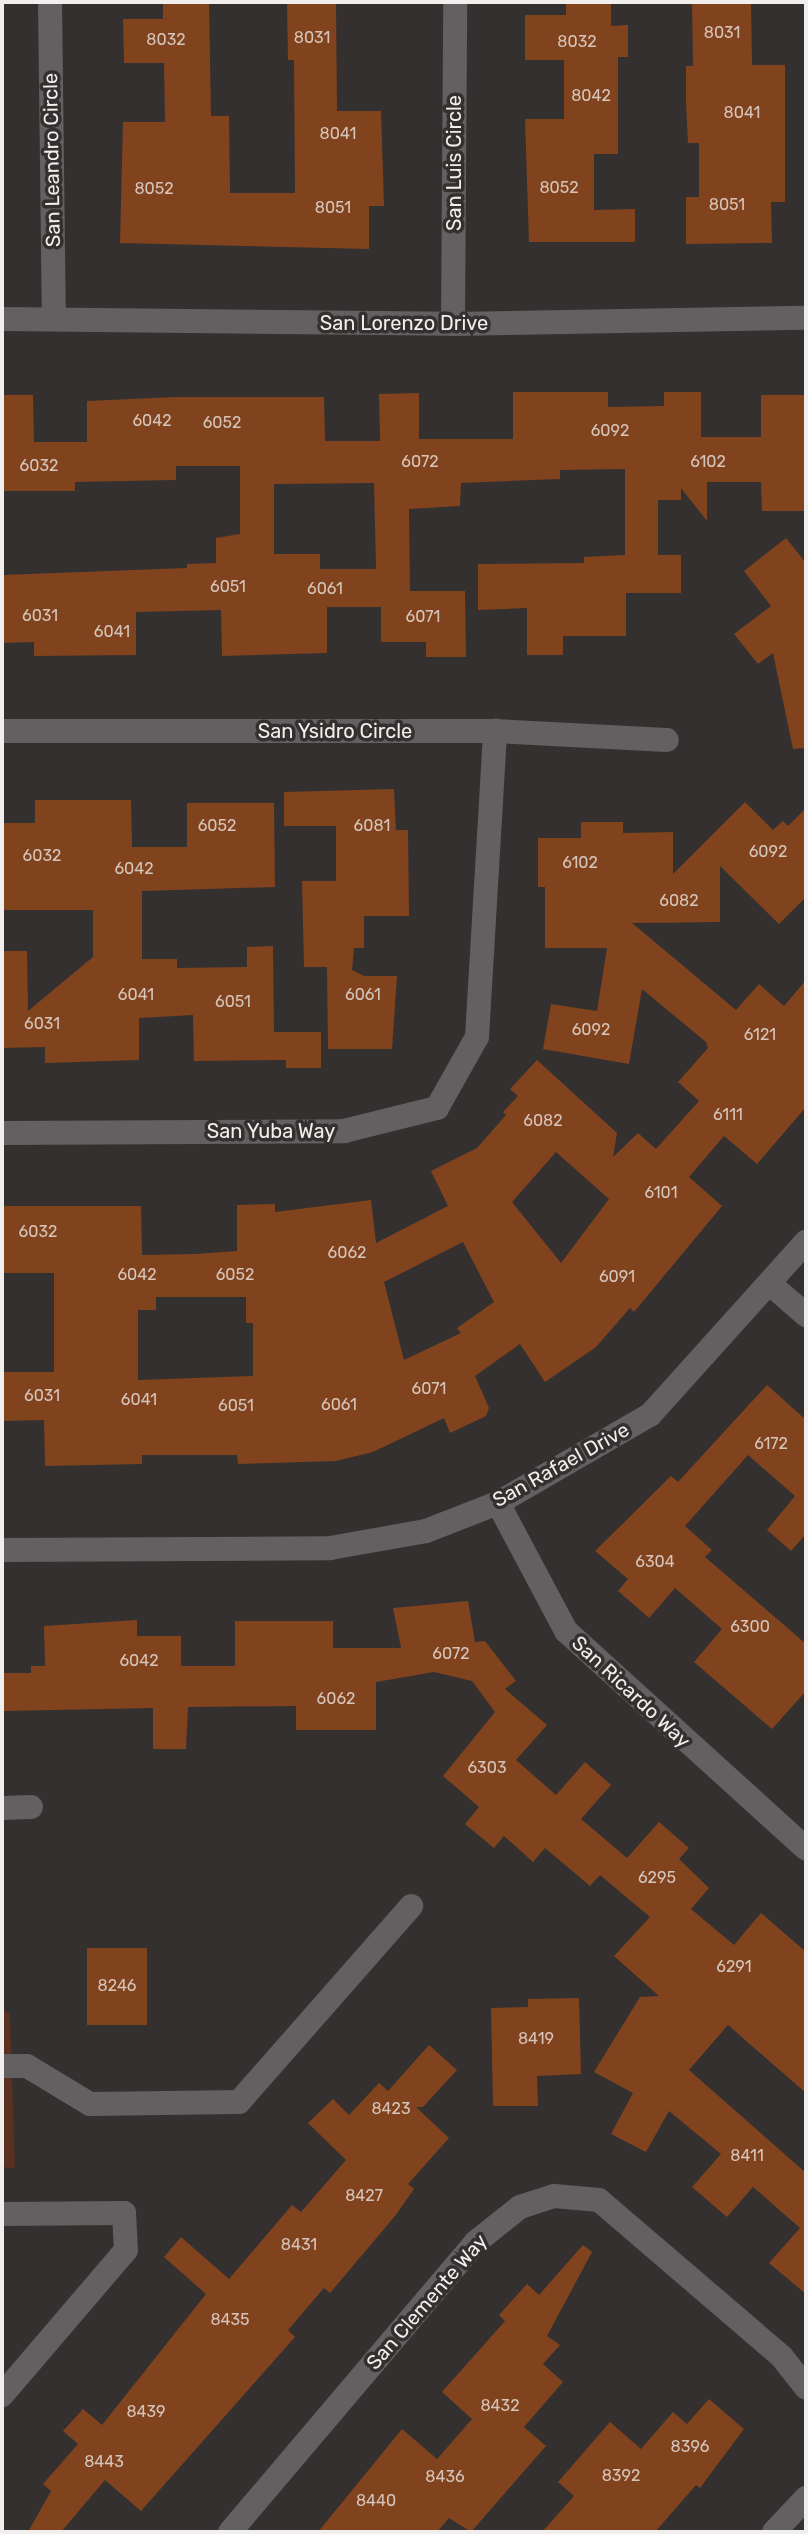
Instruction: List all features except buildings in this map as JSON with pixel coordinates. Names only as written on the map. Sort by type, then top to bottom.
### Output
[{"type":"street","name":"San Leandro Circle","points":[[50,2],[54,319]]},
{"type":"street","name":"San Luis Circle","points":[[453,324],[455,2]]},
{"type":"street","name":"San Lorenzo Drive","points":[[2,319],[453,324],[806,318]]},
{"type":"street","name":"San Ysidro Circle","points":[[2,731],[495,731],[667,740]]},
{"type":"street","name":"San Yuba Way","points":[[2,1133],[344,1131],[437,1108],[477,1037],[495,731]]},
{"type":"street","name":"San Rafael Drive","points":[[2,1550],[330,1548],[426,1531],[498,1503],[650,1415],[806,1242]]},
{"type":"street","points":[[770,1284],[806,1315]]},
{"type":"street","name":"San Ricardo Way","points":[[498,1503],[566,1631],[806,1849]]},
{"type":"street","points":[[2,1808],[31,1807]]},
{"type":"street","points":[[2,2066],[27,2066],[90,2104],[239,2102],[411,1906]]},
{"type":"street","name":"San Clemente Way","points":[[230,2532],[476,2242],[520,2207],[554,2196],[599,2200],[782,2357],[806,2388]]},
{"type":"street","points":[[2,2214],[124,2213],[126,2250],[2,2395]]},
{"type":"street","points":[[774,2532],[806,2498]]},
{"type":"shaded area","points":[[2,2008],[10,2015],[15,2168],[2,2167]]}]
